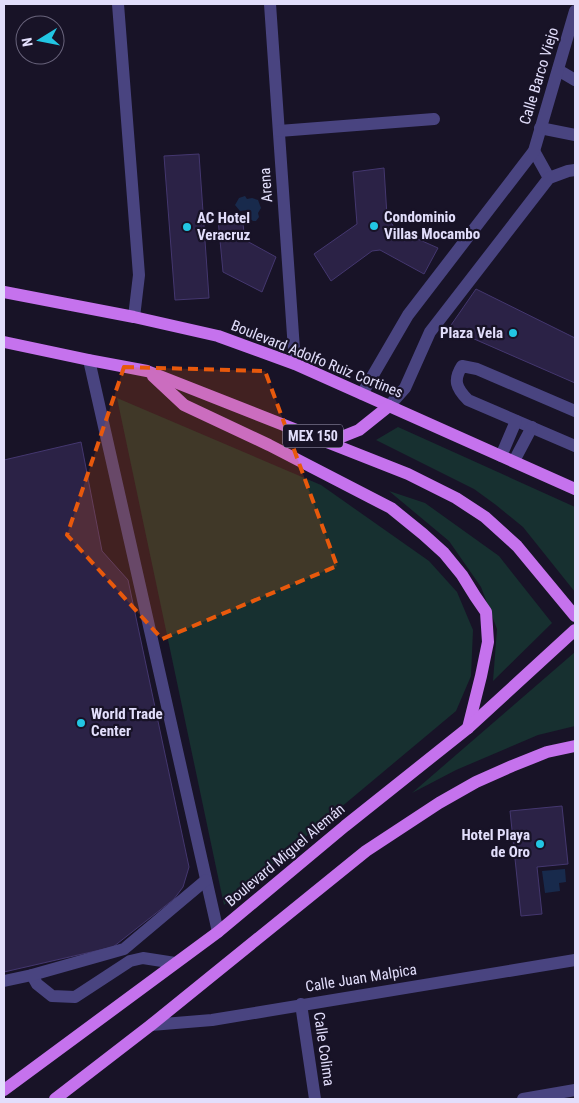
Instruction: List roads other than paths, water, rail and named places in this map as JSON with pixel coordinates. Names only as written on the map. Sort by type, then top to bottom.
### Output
[{"type":"main road","name":"Boulevard Adolfo Ruiz Cortines","points":[[4,292],[134,317],[218,336],[295,364],[575,489]]},
{"type":"main road","name":"MEX 150","points":[[4,342],[147,371],[408,474],[456,498],[485,517],[517,546],[575,616]]},
{"type":"main road","points":[[147,371],[184,405],[269,445],[391,508],[444,553],[462,575],[486,612],[488,642],[482,676],[468,728]]},
{"type":"main road","points":[[329,442],[359,430],[389,406]]},
{"type":"main road","name":"Boulevard Miguel Alemán","points":[[4,1090],[218,932],[345,826],[468,728],[575,630]]},
{"type":"main road","points":[[55,1099],[366,851],[439,803],[476,782],[547,752],[575,746]]},
{"type":"street","points":[[118,4],[139,275],[134,317]]},
{"type":"street","name":"Arena","points":[[270,4],[295,364]]},
{"type":"street","name":"Calle Barco Viejo","points":[[534,151],[558,70],[572,32],[575,11]]},
{"type":"street","points":[[558,70],[575,80]]},
{"type":"street","points":[[278,131],[434,119]]},
{"type":"street","points":[[540,128],[575,135]]},
{"type":"street","points":[[362,394],[408,315],[534,151],[549,178]]},
{"type":"street","points":[[389,406],[405,388],[430,332],[549,178],[575,170]]},
{"type":"street","points":[[89,360],[218,932]]},
{"type":"street","points":[[575,411],[477,369],[462,366],[458,373],[459,391],[468,400],[575,446]]},
{"type":"street","points":[[501,456],[516,421]]},
{"type":"street","points":[[514,461],[532,427]]},
{"type":"street","points":[[4,981],[124,949],[206,880]]},
{"type":"street","points":[[32,975],[37,984],[52,996],[75,997],[130,961],[143,958],[176,963]]},
{"type":"street","name":"Calle Juan Malpica","points":[[151,1024],[212,1020],[575,960]]},
{"type":"street","name":"Calle Colima","points":[[301,1004],[315,1099]]},
{"type":"street","points":[[523,1099],[575,1090]]},
{"type":"water","points":[[245,196],[247,199],[258,200],[261,208],[256,221],[249,218],[251,214],[249,212],[245,210],[240,211],[235,205],[239,198]]},
{"type":"water","points":[[565,869],[566,882],[559,883],[560,891],[545,893],[542,871]]},
{"type":"place","name":"Condominio Villas Mocambo","points":[[374,226]]},
{"type":"place","name":"AC Hotel Veracruz","points":[[187,227]]},
{"type":"place","name":"Plaza Vela","points":[[513,333]]},
{"type":"place","name":"World Trade Center","points":[[81,723]]},
{"type":"place","name":"Hotel Playa de Oro","points":[[540,844]]}]
